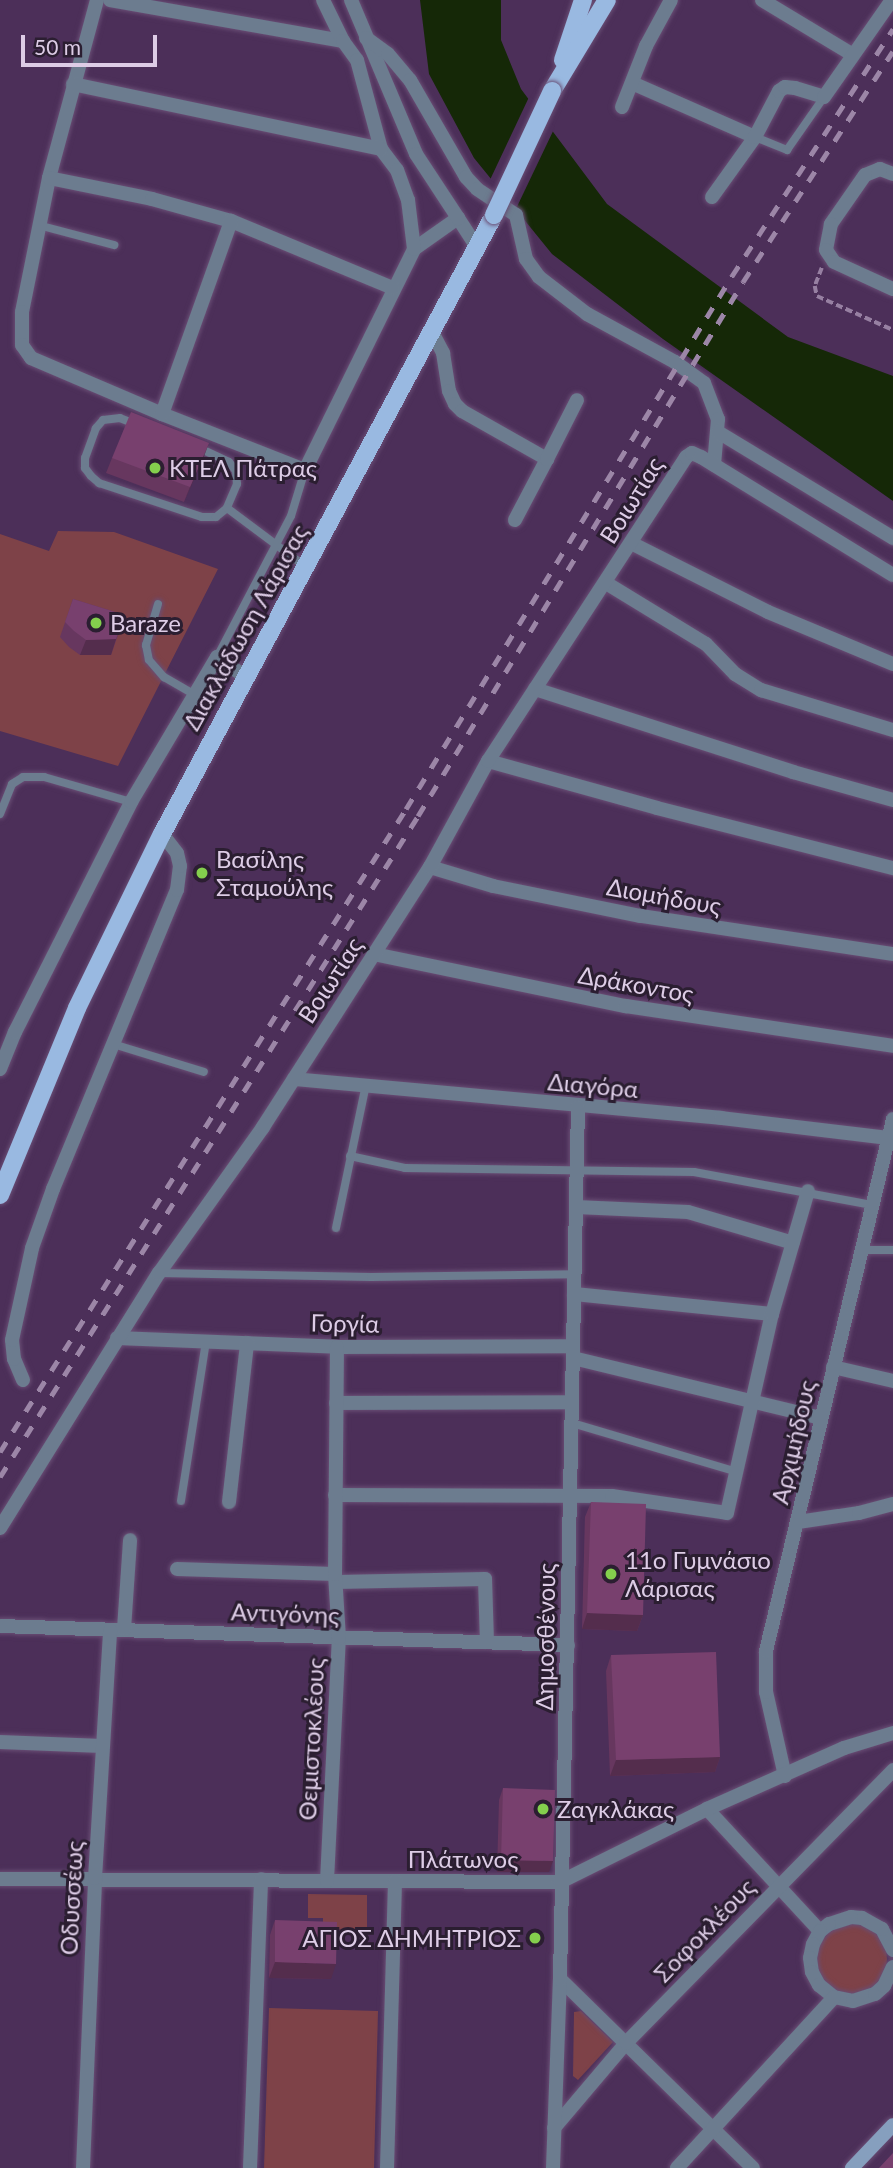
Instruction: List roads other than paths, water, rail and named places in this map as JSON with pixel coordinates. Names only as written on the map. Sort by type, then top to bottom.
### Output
[{"type":"main road","name":"Διακλάδωση Λάρισας","points":[[552,91],[583,0]]},
{"type":"main road","name":"Διακλάδωση Λάρισας","points":[[0,1195],[77,1008],[162,834],[494,215],[552,91],[607,0]]},
{"type":"main road","points":[[852,2168],[893,2125]]},
{"type":"street","points":[[97,0],[49,178],[21,324],[26,353],[38,362],[305,470],[414,249],[458,218]]},
{"type":"street","points":[[110,0],[343,41]]},
{"type":"street","points":[[323,0],[343,41],[360,67],[381,149],[397,170],[404,188],[413,224],[414,249]]},
{"type":"street","points":[[351,0],[416,154],[477,247]]},
{"type":"street","points":[[622,107],[646,46],[671,0]]},
{"type":"street","points":[[762,0],[853,55]]},
{"type":"street","points":[[712,197],[755,136],[779,91],[785,87],[824,97],[892,0]]},
{"type":"street","points":[[366,38],[388,54],[410,80],[466,177],[477,189],[516,215],[526,259],[539,277],[587,314],[675,362],[704,383],[715,406],[718,432],[714,465],[893,575]]},
{"type":"street","points":[[632,83],[755,136]]},
{"type":"street","points":[[73,84],[381,149]]},
{"type":"street","points":[[886,171],[865,175],[831,224],[826,248],[829,257],[893,289]]},
{"type":"street","points":[[49,178],[152,199],[231,221],[393,288]]},
{"type":"street","points":[[162,414],[231,221]]},
{"type":"street","points":[[432,332],[443,353],[449,391],[455,404],[462,411],[547,459]]},
{"type":"street","points":[[515,520],[577,400]]},
{"type":"street","points":[[718,432],[893,538]]},
{"type":"street","name":"Βοιωτίας","points":[[0,1528],[159,1273],[294,1079],[430,867],[488,761],[606,583],[683,460],[692,453],[714,465]]},
{"type":"street","points":[[631,543],[768,612],[893,664]]},
{"type":"street","points":[[606,583],[706,644],[736,674],[761,690],[893,730]]},
{"type":"street","points":[[0,1069],[15,1032],[131,802],[217,657],[246,677]]},
{"type":"street","points":[[535,689],[781,768],[893,800]]},
{"type":"street","points":[[488,761],[657,808],[893,868]]},
{"type":"street","points":[[23,1380],[14,1359],[12,1340],[32,1248],[177,890],[180,866],[177,853],[162,834]]},
{"type":"street","name":"Διομήδους","points":[[430,867],[492,886],[589,906],[893,954]]},
{"type":"street","name":"Δράκοντος","points":[[374,954],[626,1006],[893,1046]]},
{"type":"street","name":"Διαγόρα","points":[[294,1079],[721,1118],[888,1138]]},
{"type":"street","name":"Δημοσθένους","points":[[552,2168],[560,1979],[578,1107]]},
{"type":"street","name":"Αρχιμήδους","points":[[785,1776],[766,1692],[765,1661],[893,1119]]},
{"type":"street","points":[[335,1495],[571,1494],[642,1499],[727,1513],[772,1314],[808,1191]]},
{"type":"street","points":[[576,1207],[688,1212],[793,1243]]},
{"type":"street","points":[[574,1294],[772,1314]]},
{"type":"street","name":"Γοργία","points":[[117,1338],[337,1347],[573,1352],[821,1418]]},
{"type":"street","points":[[229,1502],[247,1343]]},
{"type":"street","name":"Θεμιστοκλέους","points":[[327,1881],[339,1638],[335,1578],[337,1347]]},
{"type":"street","points":[[833,1367],[893,1381]]},
{"type":"street","points":[[336,1403],[572,1402]]},
{"type":"street","points":[[798,1522],[859,1513],[893,1504]]},
{"type":"street","name":"Οδυσσέως","points":[[83,2168],[102,1746],[130,1540]]},
{"type":"street","points":[[177,1569],[335,1578],[485,1579],[487,1642]]},
{"type":"street","name":"Αντιγόνης","points":[[0,1626],[568,1645]]},
{"type":"street","name":"Πλάτωνος","points":[[0,1879],[560,1882],[707,1809],[844,1748],[893,1733]]},
{"type":"street","points":[[0,1742],[102,1746]]},
{"type":"street","name":"Σοφοκλέους","points":[[554,2127],[626,2043],[893,1770]]},
{"type":"street","points":[[707,1809],[820,1931]]},
{"type":"street","points":[[250,2168],[261,1879]]},
{"type":"street","points":[[387,2168],[395,1881]]},
{"type":"street","points":[[891,1941],[873,1922],[850,1917],[829,1924],[820,1931],[810,1958],[812,1972],[819,1985],[834,1997],[853,2001],[888,1991],[893,1967]]},
{"type":"street","points":[[560,1979],[753,2168]]},
{"type":"street","points":[[677,2168],[834,1997]]},
{"type":"lane","points":[[755,136],[787,150],[824,97]]},
{"type":"lane","points":[[38,225],[114,245]]},
{"type":"lane","points":[[144,427],[120,418],[103,420],[85,458],[85,468],[91,476],[99,483],[202,517],[216,517],[227,508],[237,484],[236,471],[229,462],[191,445]]},
{"type":"lane","points":[[217,657],[298,500],[305,470]]},
{"type":"lane","points":[[227,508],[306,567]]},
{"type":"lane","points":[[158,604],[146,645],[149,660],[164,677],[194,694]]},
{"type":"lane","points":[[0,814],[12,784],[23,777],[44,777],[131,802]]},
{"type":"lane","points":[[113,1044],[204,1072]]},
{"type":"lane","points":[[336,1228],[366,1085]]},
{"type":"lane","points":[[349,1156],[405,1168],[577,1168],[694,1172],[872,1205]]},
{"type":"lane","points":[[861,1250],[893,1250]]},
{"type":"lane","points":[[159,1273],[370,1277],[575,1274]]},
{"type":"lane","points":[[181,1501],[206,1341]]},
{"type":"lane","points":[[572,1423],[737,1472]]},
{"type":"railway","points":[[0,1452],[406,809],[732,276],[893,29]]},
{"type":"railway","points":[[0,1477],[418,816],[743,282],[893,51]]},
{"type":"place","name":"ΚΤΕΛ Πάτρας","points":[[155,468]]},
{"type":"place","name":"Baraze","points":[[96,623]]},
{"type":"place","name":"Βασίλης Σταμούλης","points":[[202,873]]},
{"type":"place","name":"11ο Γυμνάσιο Λάρισας","points":[[611,1574]]},
{"type":"place","name":"Ζαγκλάκας","points":[[543,1809]]},
{"type":"place","name":"ΑΓΙΟΣ ΔΗΜΗΤΡΙΟΣ","points":[[535,1938]]}]
